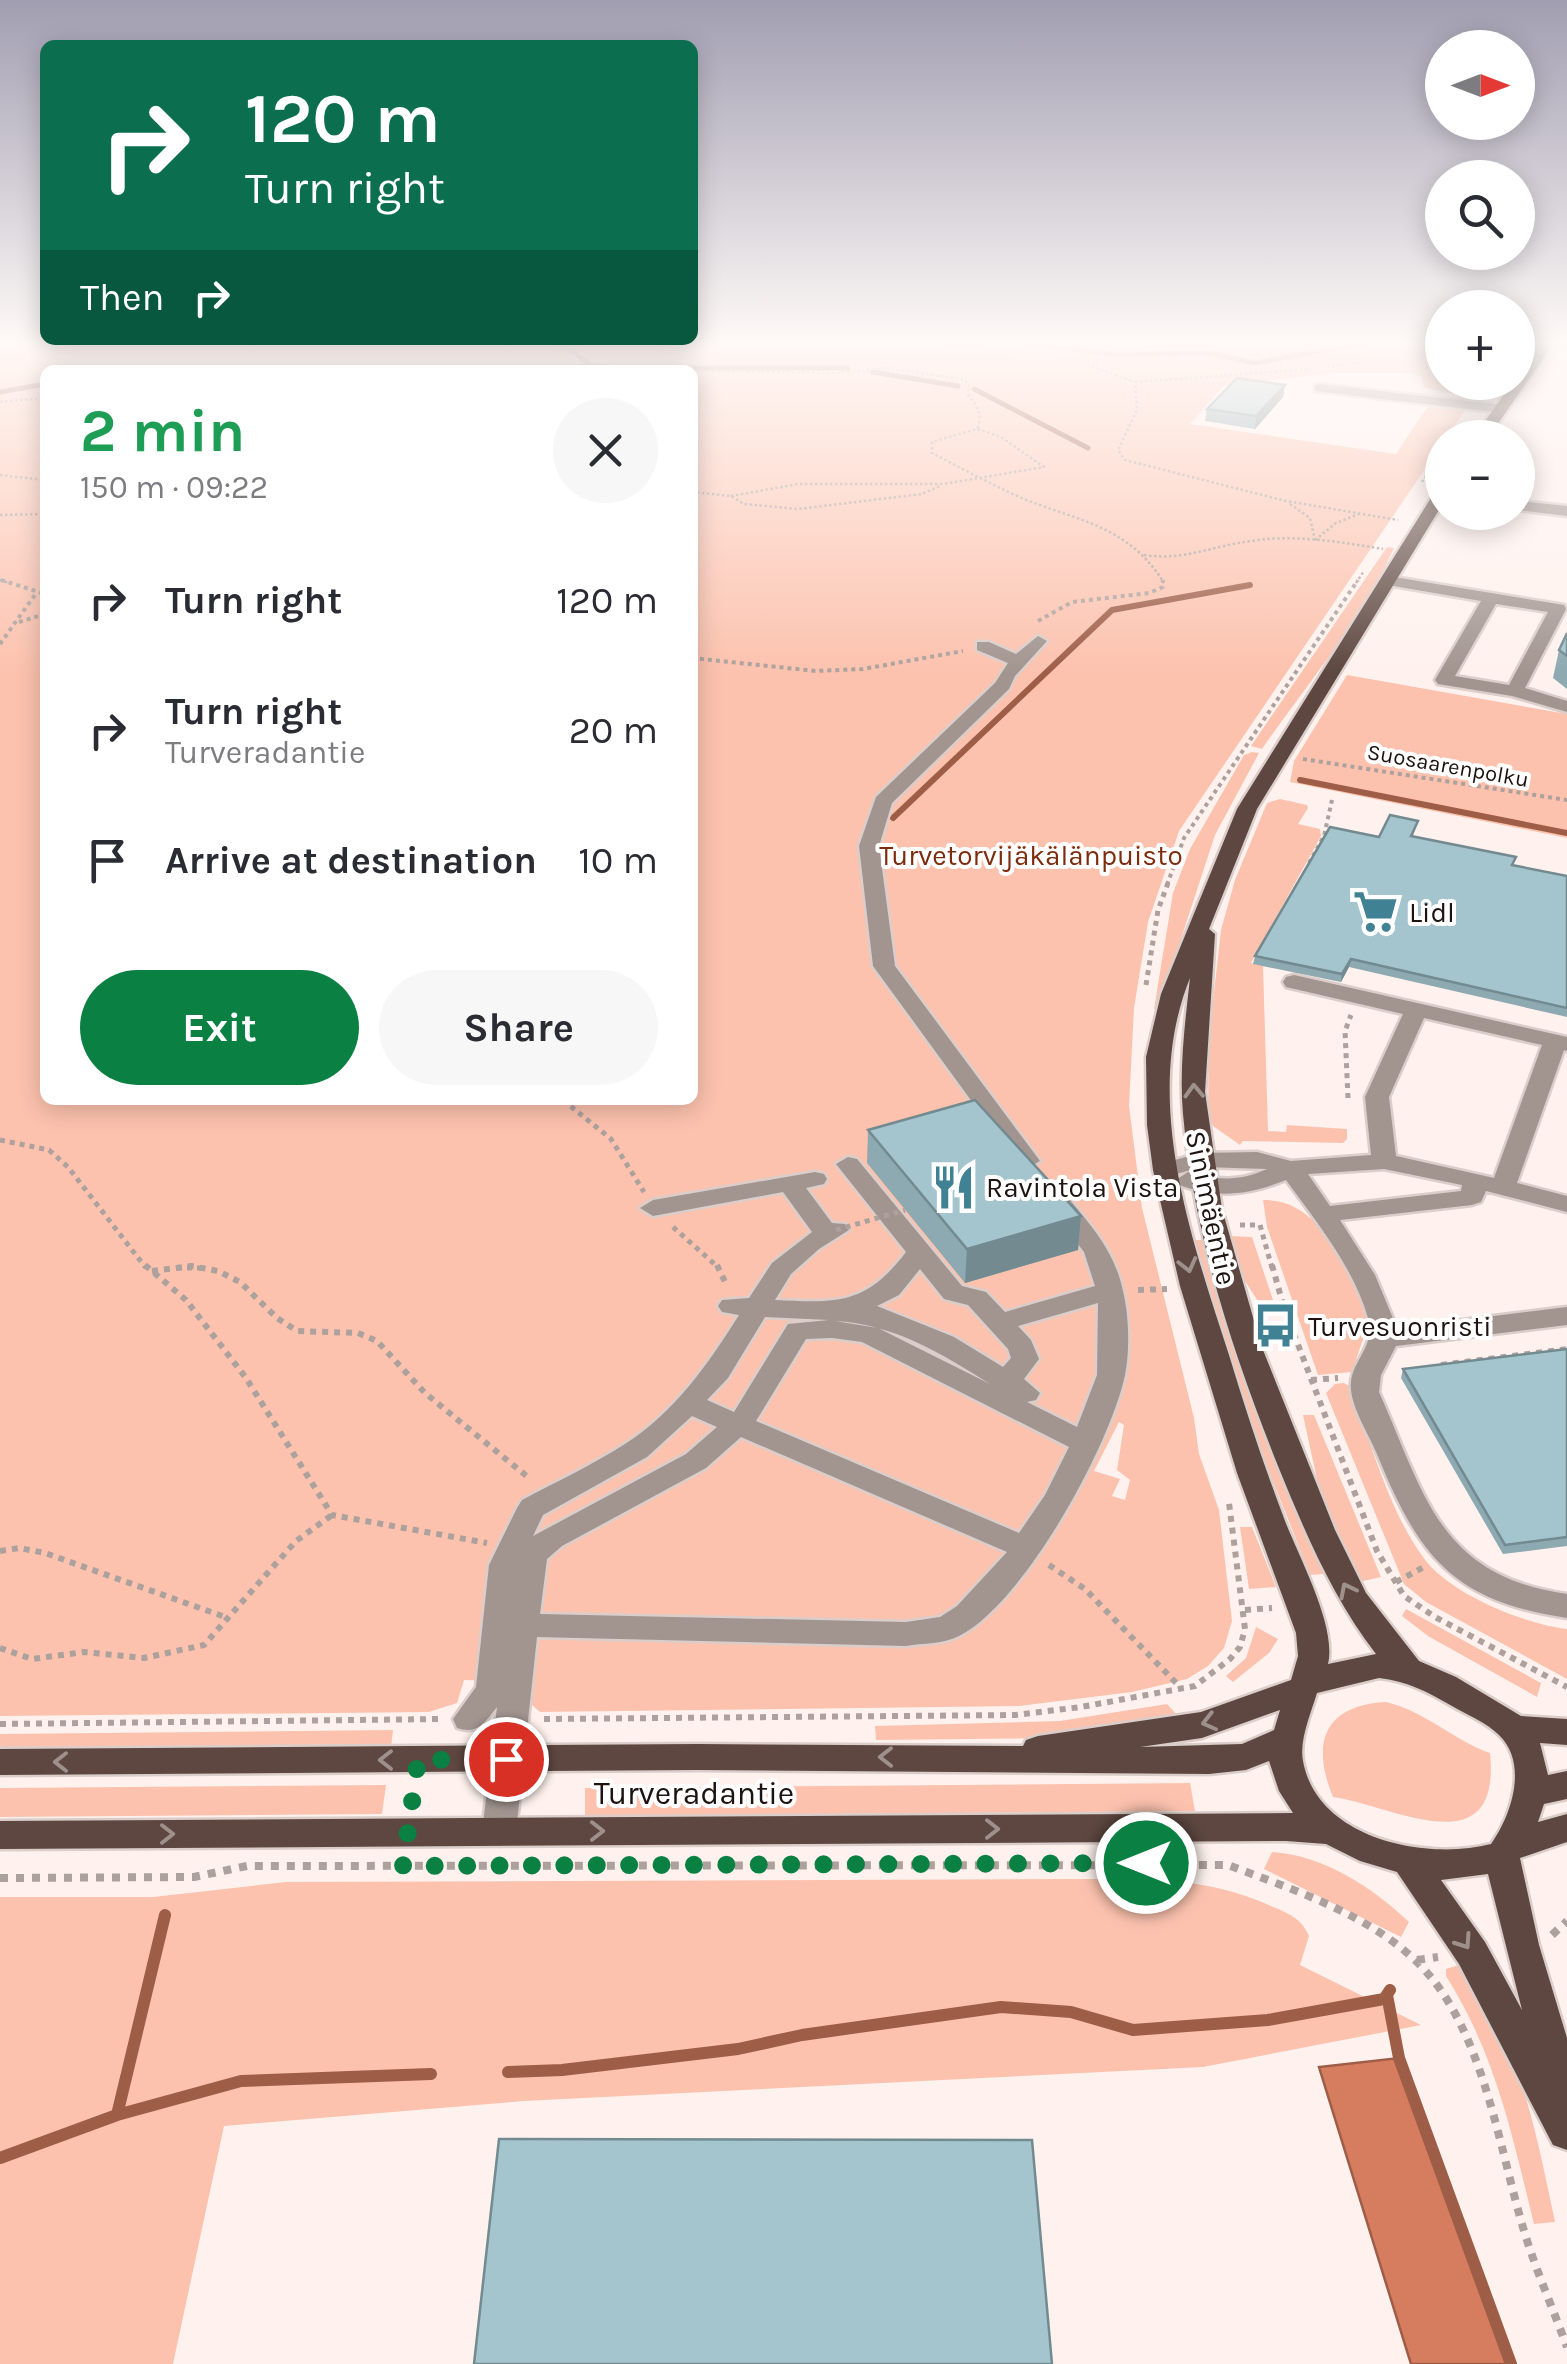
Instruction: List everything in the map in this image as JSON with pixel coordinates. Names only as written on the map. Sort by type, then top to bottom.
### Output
[{"type":"main road","name":"Sinimäentie","points":[[1304,1686],[1314,1656],[1312,1633],[1252,1472],[1211,1346],[1165,1170],[1158,1057],[1172,994],[1206,917],[1229,846],[1259,786],[1425,522]]},
{"type":"main road","name":"Sinimäentie","points":[[1206,917],[1193,1061],[1203,1174],[1214,1225],[1246,1345],[1332,1561],[1372,1633],[1406,1667]]},
{"type":"main road","points":[[1567,1732],[1514,1728],[1406,1667],[1354,1668],[1304,1686],[1287,1738],[1285,1761],[1304,1804],[1329,1830],[1409,1862],[1464,1867],[1567,1828]]},
{"type":"main road","name":"Turveradantie","points":[[984,1758],[1202,1725],[1304,1686]]},
{"type":"main road","points":[[1514,1728],[1527,1753],[1530,1793],[1507,1850],[1521,1945],[1567,2102]]},
{"type":"main road","name":"Turveradantie","points":[[0,1762],[984,1758],[1048,1762],[1209,1761],[1246,1757],[1287,1738]]},
{"type":"main road","points":[[1530,1793],[1567,1785]]},
{"type":"main road","name":"Turveradantie","points":[[0,1835],[405,1850],[499,1832],[1286,1827],[1329,1830]]},
{"type":"main road","points":[[1409,1862],[1472,1953],[1567,2132]]},
{"type":"street","points":[[1535,508],[1567,512]]},
{"type":"street","points":[[1397,567],[1491,598],[1564,605]]},
{"type":"street","points":[[1397,567],[1564,605]]},
{"type":"street","points":[[1491,598],[1444,680],[1515,691],[1567,708]]},
{"type":"street","points":[[1515,691],[1564,605]]},
{"type":"street","points":[[523,1625],[906,1634],[947,1628],[968,1614],[1008,1574],[1056,1501],[1111,1375],[1114,1324],[1110,1291],[1096,1250],[884,966],[869,846],[883,801],[1003,685],[1036,632]]},
{"type":"street","points":[[983,646],[1019,661]]},
{"type":"street","points":[[1294,982],[1561,1043],[1503,1188]]},
{"type":"street","points":[[1384,1162],[1376,1097],[1416,1010]]},
{"type":"street","points":[[1165,1170],[1203,1174],[1247,1187],[1290,1168],[1384,1162],[1567,1204]]},
{"type":"street","points":[[848,1164],[953,1294],[977,1298],[1021,1346],[1024,1358],[1005,1383]]},
{"type":"street","points":[[1290,1168],[1325,1214],[1382,1315],[1386,1338],[1365,1374],[1366,1392],[1430,1534],[1484,1584],[1524,1599],[1567,1606]]},
{"type":"street","points":[[1325,1214],[1472,1196],[1475,1180]]},
{"type":"street","points":[[469,1719],[492,1690],[504,1565],[532,1508],[637,1450],[690,1404],[718,1371],[745,1307],[810,1243],[832,1232],[803,1182],[653,1208]]},
{"type":"street","points":[[833,1310],[880,1299],[896,1288],[918,1253]]},
{"type":"street","points":[[1004,1321],[1110,1291]]},
{"type":"street","points":[[745,1307],[873,1314],[904,1324],[1071,1416],[1088,1432]]},
{"type":"street","points":[[1386,1338],[1567,1316]]},
{"type":"street","points":[[499,1832],[532,1554],[551,1538],[696,1461],[739,1424],[798,1330],[868,1334],[1088,1432]]},
{"type":"street","points":[[690,1404],[1026,1548]]},
{"type":"path","points":[[935,453],[1017,496],[1096,522],[1141,554],[1164,581],[1163,587],[1149,593],[1062,605],[1036,632]]},
{"type":"path","points":[[731,496],[811,483],[942,484],[1044,467],[1024,453]]},
{"type":"path","points":[[1119,453],[1165,472],[1286,501],[1398,520],[1391,532]]},
{"type":"path","points":[[0,475],[40,479]]},
{"type":"path","points":[[1417,490],[1425,478]]},
{"type":"path","points":[[698,493],[731,496],[764,507],[830,508],[922,494],[942,484]]},
{"type":"path","points":[[1286,501],[1310,518],[1315,540]]},
{"type":"path","points":[[0,515],[40,514]]},
{"type":"path","points":[[1315,540],[1336,523],[1360,514]]},
{"type":"path","points":[[1141,554],[1192,560],[1219,548],[1265,539],[1315,540],[1381,546],[1397,567]]},
{"type":"path","points":[[1241,748],[1369,564]]},
{"type":"path","points":[[0,580],[40,593]]},
{"type":"path","points":[[0,644],[37,592]]},
{"type":"path","points":[[18,622],[40,615]]},
{"type":"path","points":[[698,658],[837,670],[939,658],[983,646]]},
{"type":"path","name":"Suosaarenpolku","points":[[1324,764],[1371,766],[1567,800]]},
{"type":"path","points":[[1306,868],[1324,836],[1332,800]]},
{"type":"path","points":[[1348,1102],[1345,1031],[1358,996]]},
{"type":"path","points":[[568,1105],[611,1139],[653,1208],[720,1267],[745,1307]]},
{"type":"path","points":[[0,1140],[49,1150],[68,1167],[149,1271],[186,1300],[246,1378],[332,1515]]},
{"type":"path","points":[[832,1232],[905,1210]]},
{"type":"path","points":[[1214,1225],[1260,1225],[1284,1308],[1377,1552],[1404,1596],[1462,1632],[1567,1687]]},
{"type":"path","points":[[149,1271],[191,1266],[218,1271],[240,1282],[277,1318],[297,1331],[358,1333],[377,1341],[425,1393],[534,1482]]},
{"type":"path","points":[[1110,1291],[1175,1289]]},
{"type":"path","points":[[1424,1367],[1567,1348]]},
{"type":"path","points":[[1311,1380],[1346,1377]]},
{"type":"path","points":[[0,1648],[32,1659],[84,1652],[144,1658],[204,1645],[296,1541],[332,1515],[511,1548]]},
{"type":"path","points":[[0,1551],[19,1548],[45,1553],[228,1618]]},
{"type":"path","points":[[1026,1548],[1084,1589],[1182,1688]]},
{"type":"path","points":[[511,1719],[1015,1715],[1135,1700],[1195,1686],[1215,1672],[1240,1648],[1245,1610]]},
{"type":"path","points":[[418,1760],[424,1719]]},
{"type":"path","points":[[0,1724],[469,1719]]},
{"type":"path","points":[[0,1878],[194,1877],[247,1866],[405,1850],[1228,1865],[1293,1891],[1417,1960],[1446,2000],[1472,2046],[1522,2224],[1567,2347]]},
{"type":"green space","name":"Turvetorvijäkälänpuisto","points":[[0,453],[40,453],[40,1105],[698,1105],[698,453],[1425,453],[1425,469],[1179,831],[1148,922],[1134,1008],[1129,1106],[1142,1208],[1194,1418],[1199,1454],[1219,1510],[1232,1621],[1224,1648],[1208,1666],[1187,1679],[1132,1692],[1019,1706],[540,1712],[532,1705],[531,1682],[464,1680],[457,1703],[429,1712],[0,1716]],"holes":[[[1119,1422],[1124,1425],[1117,1470],[1130,1480],[1125,1500],[1112,1496],[1120,1479],[1094,1471]]]},
{"type":"green space","points":[[1387,547],[1394,548],[1350,626],[1262,749],[1251,746]]},
{"type":"green space","points":[[1347,675],[1567,714],[1567,838],[1290,782],[1294,761]]},
{"type":"green space","points":[[1259,753],[1215,835],[1158,1009],[1154,1009],[1173,893],[1190,849],[1244,755]]},
{"type":"green space","points":[[1280,799],[1307,805],[1298,824],[1320,829],[1321,836],[1251,963],[1263,966],[1268,1131],[1286,1132],[1287,1125],[1347,1129],[1343,1143],[1243,1141],[1240,1145],[1213,1126],[1208,1112],[1209,1037],[1221,930],[1235,880],[1267,803]]},
{"type":"green space","points":[[1263,1200],[1283,1203],[1315,1223],[1328,1238],[1367,1310],[1367,1327],[1352,1372],[1318,1375],[1267,1227]]},
{"type":"green space","points":[[1227,1236],[1252,1237],[1276,1309],[1263,1309],[1234,1264]]},
{"type":"green space","points":[[1193,1240],[1204,1240],[1244,1367],[1324,1574],[1310,1575],[1241,1400]]},
{"type":"green space","points":[[1335,1384],[1349,1386],[1390,1497],[1423,1557],[1450,1583],[1489,1605],[1530,1621],[1567,1629],[1567,1679],[1426,1602],[1404,1584],[1326,1393]]},
{"type":"green space","points":[[1303,1415],[1314,1415],[1381,1577],[1359,1582],[1323,1507]]},
{"type":"green space","points":[[1240,1527],[1252,1527],[1276,1587],[1249,1589]]},
{"type":"green space","points":[[1406,1609],[1541,1683],[1537,1697],[1428,1636],[1402,1616]]},
{"type":"green space","points":[[1256,1627],[1278,1639],[1269,1653],[1233,1682],[1226,1676],[1246,1658]]},
{"type":"green space","points":[[1386,1702],[1414,1712],[1490,1753],[1489,1789],[1478,1810],[1460,1820],[1437,1822],[1333,1797],[1323,1760],[1328,1731],[1348,1711]]},
{"type":"green space","points":[[1167,1704],[1179,1717],[1066,1738],[876,1740],[875,1726],[1060,1721]]},
{"type":"green space","points":[[393,1730],[391,1748],[0,1751],[0,1734]]},
{"type":"green space","points":[[1190,1783],[1195,1811],[585,1816],[585,1788]]},
{"type":"green space","points":[[386,1785],[382,1814],[0,1817],[0,1788]]},
{"type":"green space","points":[[1272,1852],[1310,1859],[1363,1885],[1409,1922],[1401,1937],[1264,1869]]},
{"type":"green space","points":[[1094,1879],[1204,1885],[1247,1896],[1282,1911],[1298,1920],[1309,1936],[1300,1965],[1421,2025],[1203,2067],[524,2101],[224,2126],[173,2364],[0,2364],[0,1897],[153,1897],[286,1882]]},
{"type":"green space","points":[[1459,1965],[1480,1992],[1511,2054],[1532,2120],[1555,2222],[1534,2224],[1490,2066],[1446,1976],[1446,1969]]},
{"type":"shaded area","points":[[1399,2058],[1511,2364],[1411,2364],[1319,2067]]},
{"type":"building","points":[[1567,633],[1567,656],[1559,650]]},
{"type":"building","points":[[1390,815],[1418,821],[1411,836],[1516,857],[1512,865],[1567,876],[1567,1008],[1351,959],[1342,974],[1255,956],[1330,827],[1379,837]]},
{"type":"building","points":[[975,1100],[1081,1216],[967,1249],[868,1130]]},
{"type":"building","points":[[1567,1349],[1567,1537],[1505,1545],[1403,1369]]},
{"type":"building","points":[[499,2139],[1032,2140],[1052,2364],[474,2364]]},
{"type":"waterway","points":[[893,818],[1112,610],[1250,585]]},
{"type":"waterway","points":[[1300,780],[1567,833]]},
{"type":"waterway","points":[[117,2115],[165,1915]]},
{"type":"waterway","points":[[508,2072],[562,2070],[738,2049],[802,2035],[1001,2007],[1071,2012],[1133,2030],[1268,2020],[1384,1999],[1390,1990]]},
{"type":"waterway","points":[[1387,1995],[1399,2058],[1511,2364]]},
{"type":"waterway","points":[[117,2115],[241,2081],[431,2074]]},
{"type":"waterway","points":[[0,2158],[117,2115]]},
{"type":"place","name":"Lidl","points":[[1376,912]]},
{"type":"place","name":"Ravintola Vista","points":[[953,1187]]},
{"type":"place","name":"Turvesuonristi","points":[[1275,1326]]},
{"type":"route","points":[[506,1759],[418,1760],[403,1866],[1146,1863]]}]
